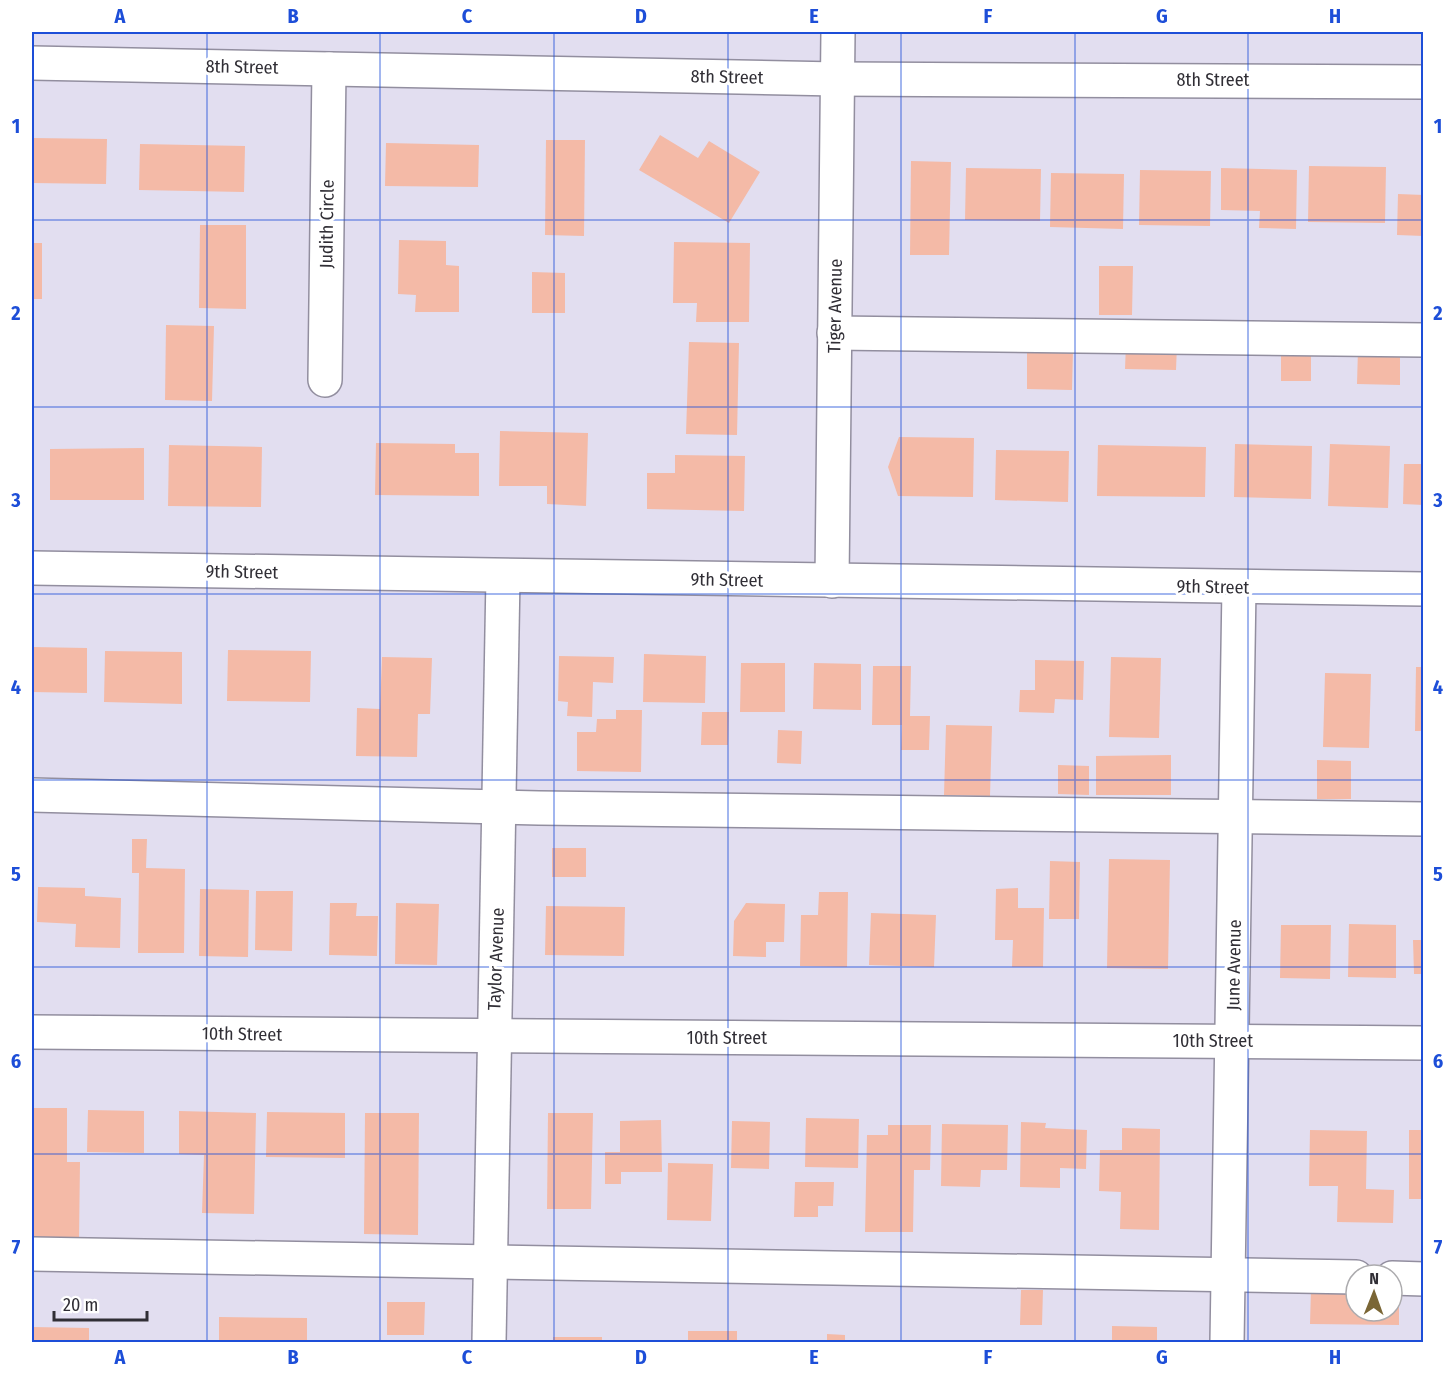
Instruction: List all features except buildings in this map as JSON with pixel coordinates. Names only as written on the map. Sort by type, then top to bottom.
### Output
[{"type":"street","name":"Tiger Avenue","points":[[832,581],[838,32]]},
{"type":"street","name":"8th Street","points":[[32,63],[837,79],[1424,82]]},
{"type":"street","name":"Judith Circle","points":[[325,380],[329,69]]},
{"type":"street","points":[[834,333],[1424,340]]},
{"type":"street","name":"9th Street","points":[[32,568],[1424,589]]},
{"type":"street","name":"Taylor Avenue","points":[[489,1342],[503,576]]},
{"type":"street","name":"June Avenue","points":[[1227,1342],[1239,587]]},
{"type":"street","points":[[32,795],[500,808],[1424,819]]},
{"type":"street","name":"10th Street","points":[[32,1032],[1424,1043]]},
{"type":"street","points":[[32,1254],[490,1260],[1344,1277]]},
{"type":"street","points":[[1404,1278],[1424,1279]]}]
